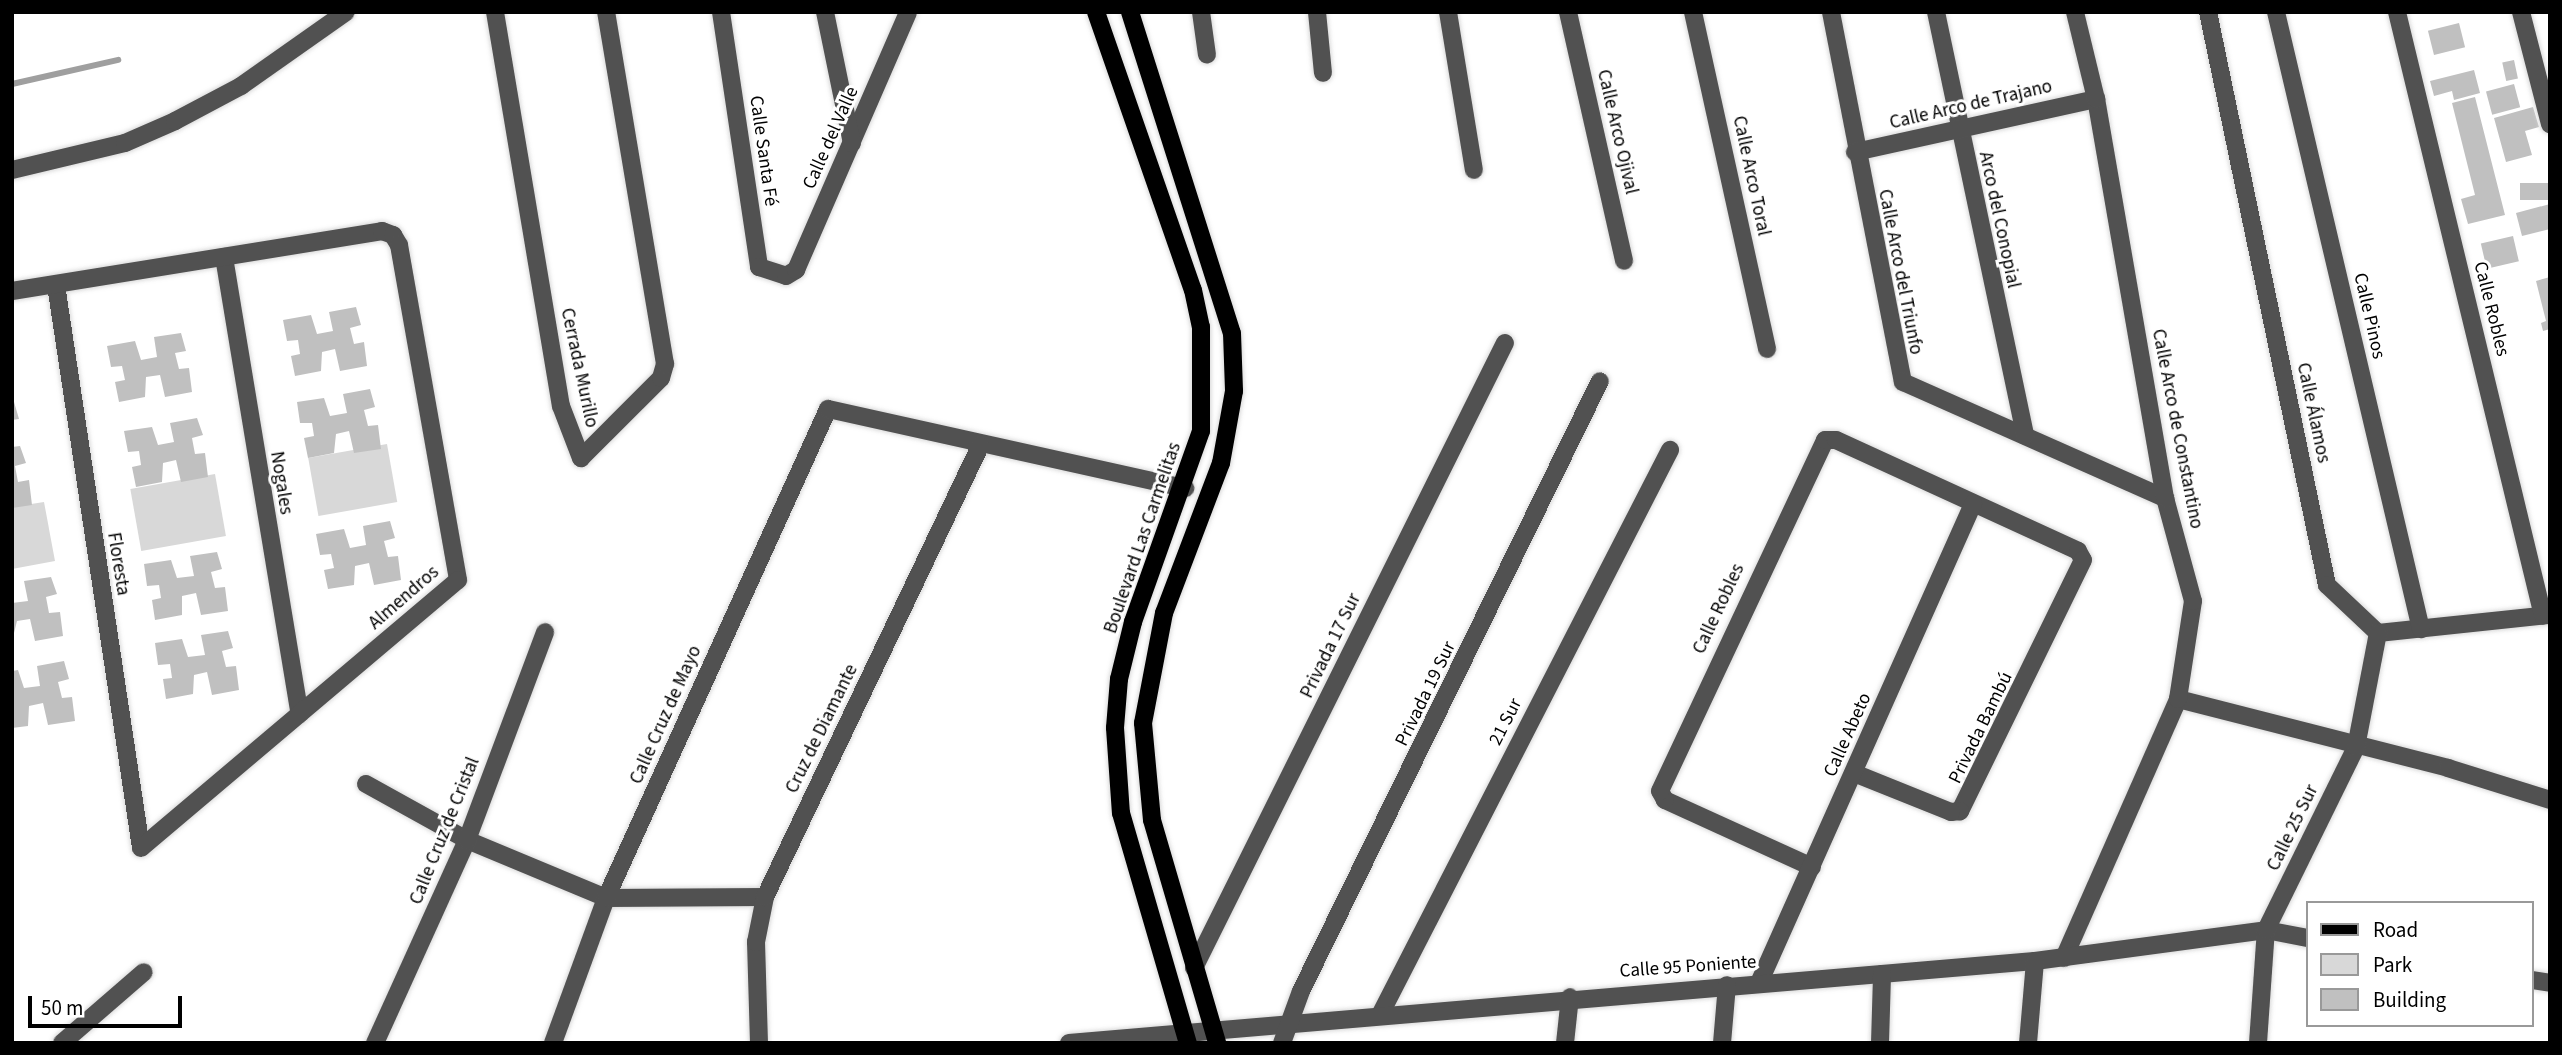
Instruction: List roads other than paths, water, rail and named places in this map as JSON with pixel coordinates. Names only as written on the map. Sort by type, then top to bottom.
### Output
[{"type":"main road","name":"Boulevard Las Carmelitas","points":[[1096,12],[1193,290],[1205,374],[1202,431],[1185,488],[1133,622],[1119,679],[1115,741],[1121,813],[1187,1038]]},
{"type":"main road","points":[[1130,12],[1173,159],[1227,307],[1234,391],[1221,463],[1164,613],[1143,723],[1152,820],[1216,1037]]},
{"type":"main road","points":[[1202,431],[1227,433]]},
{"type":"street","points":[[12,170],[125,143],[175,121],[241,86],[346,12]]},
{"type":"street","name":"Cerrada Murillo","points":[[495,12],[561,406],[582,458],[661,378],[665,364],[606,12]]},
{"type":"street","name":"Calle Santa Fé","points":[[721,12],[759,267],[786,276]]},
{"type":"street","points":[[825,12],[852,143]]},
{"type":"street","name":"Calle del Valle","points":[[786,276],[796,270],[908,12]]},
{"type":"street","points":[[1201,12],[1207,55]]},
{"type":"street","points":[[1317,12],[1323,73]]},
{"type":"street","points":[[1448,12],[1474,170]]},
{"type":"street","name":"Calle Arco Ojival","points":[[1568,12],[1624,261]]},
{"type":"street","name":"Calle Arco Toral","points":[[1693,12],[1768,349]]},
{"type":"street","name":"Calle Arco del Triunfo","points":[[1831,12],[1855,152],[1903,382],[2165,498]]},
{"type":"street","name":"Arco del Conopial","points":[[1936,12],[1957,129],[2025,436]]},
{"type":"street","name":"Calle Arco de Constantino","points":[[2064,958],[2178,699],[2193,601],[2165,498],[2096,99],[2075,12]]},
{"type":"street","name":"Calle Álamos","points":[[2208,12],[2328,584],[2378,633]]},
{"type":"street","name":"Calle Pinos","points":[[2276,12],[2421,629]]},
{"type":"street","name":"Calle Robles","points":[[2397,12],[2547,616]]},
{"type":"street","points":[[2521,12],[2550,124]]},
{"type":"street","name":"Calle Arco de Trajano","points":[[1855,152],[2096,99]]},
{"type":"street","name":"Almendros","points":[[141,848],[452,586],[460,572],[393,235],[382,231],[224,257]]},
{"type":"street","points":[[12,291],[224,257]]},
{"type":"street","name":"Nogales","points":[[224,257],[300,714]]},
{"type":"street","name":"Floresta","points":[[56,285],[141,848]]},
{"type":"street","name":"Privada 17 Sur","points":[[1194,968],[1505,343]]},
{"type":"street","name":"Privada 19 Sur","points":[[1282,1043],[1287,1023],[1600,382]]},
{"type":"street","name":"Calle Cruz de Mayo","points":[[553,1043],[606,898],[828,408],[980,446]]},
{"type":"street","name":"Calle Robles","points":[[1812,867],[1665,800],[1662,780],[1819,445],[1836,440],[1973,504]]},
{"type":"street","points":[[980,446],[1185,488]]},
{"type":"street","name":"Cruz de Diamante","points":[[759,1043],[756,943],[765,897],[980,446]]},
{"type":"street","name":"21 Sur","points":[[1381,1013],[1670,450]]},
{"type":"street","name":"Privada Bambú","points":[[1854,773],[1951,812],[1961,811],[2082,559],[2078,551],[1973,504]]},
{"type":"street","name":"Calle Abeto","points":[[1759,983],[1973,504]]},
{"type":"street","points":[[2378,633],[2547,616]]},
{"type":"street","name":"Calle Cruz de Cristal","points":[[375,1043],[467,840],[545,632]]},
{"type":"street","name":"Calle 25 Sur","points":[[2262,1042],[2266,930],[2356,747],[2378,633]]},
{"type":"street","points":[[2178,699],[2550,800]]},
{"type":"street","points":[[366,784],[467,840],[606,898],[765,897]]},
{"type":"street","name":"Calle 95 Poniente","points":[[1069,1043],[1216,1037],[1287,1023],[1381,1013],[2035,961],[2266,930],[2306,938]]},
{"type":"street","points":[[2028,1043],[2035,961]]},
{"type":"street","points":[[62,1043],[144,972]]},
{"type":"street","points":[[1880,1043],[1882,974]]},
{"type":"street","points":[[1722,1043],[1727,985]]},
{"type":"street","points":[[1565,1043],[1570,997]]},
{"type":"waterway","points":[[12,84],[118,60]]}]
